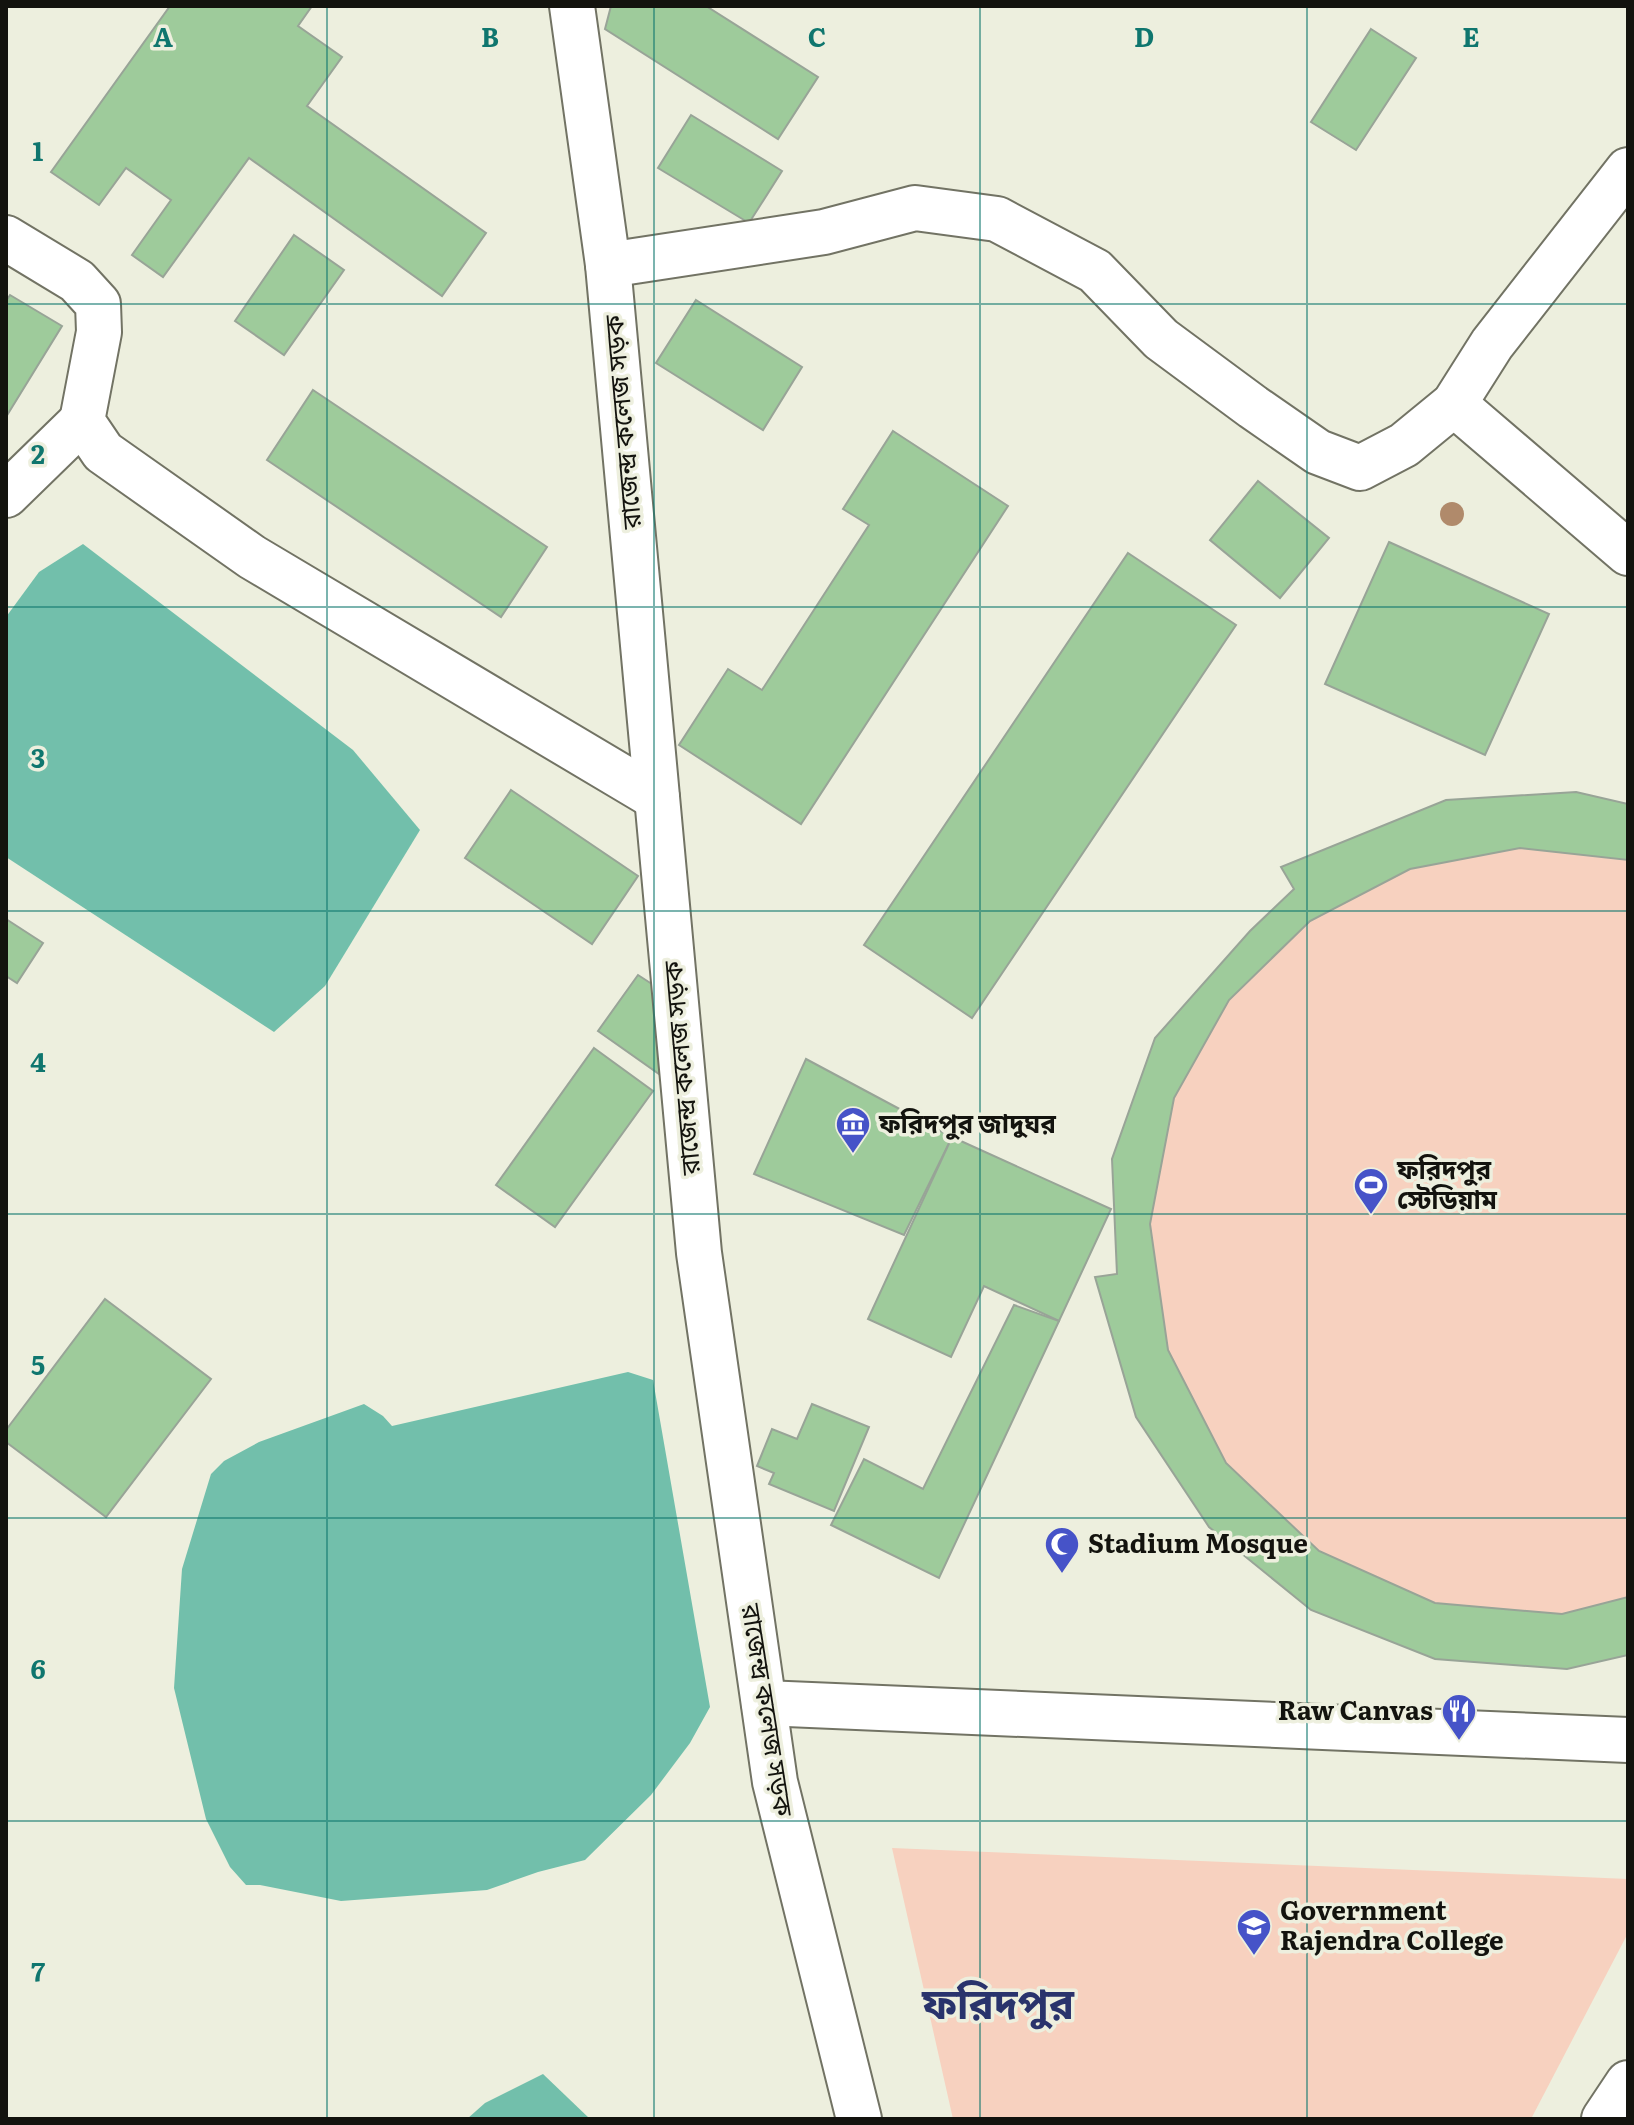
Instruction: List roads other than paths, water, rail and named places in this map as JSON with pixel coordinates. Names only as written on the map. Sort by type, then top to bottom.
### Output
[{"type":"street","name":"রাজেন্দ্র কলেজ সড়ক","points":[[572,6],[608,265],[699,1253],[775,1782],[859,2119]]},
{"type":"street","points":[[608,265],[824,232],[915,208],[997,219],[1095,271],[1161,339],[1318,452],[1360,468],[1404,445],[1454,404],[1492,344],[1628,170]]},
{"type":"street","points":[[6,238],[77,281],[98,304],[99,332],[82,421],[6,495]]},
{"type":"street","points":[[1454,404],[1628,553]]},
{"type":"street","points":[[82,421],[103,452],[252,557],[657,798]]},
{"type":"street","points":[[764,1703],[1628,1740]]},
{"type":"street","points":[[1604,2119],[1628,2083]]},
{"type":"water","points":[[83,544],[353,750],[420,830],[325,986],[274,1032],[6,857],[6,617],[39,572]]},
{"type":"water","points":[[628,1372],[653,1380],[710,1707],[690,1743],[651,1795],[585,1860],[487,1890],[341,1901],[246,1885],[230,1867],[206,1819],[174,1688],[182,1569],[211,1474],[224,1461],[259,1442],[364,1404],[392,1426]]},
{"type":"water","points":[[543,2074],[590,2119],[467,2119],[485,2103]]},
{"type":"place","name":"ফরিদপুর জাদুঘর","points":[[853,1155]]},
{"type":"place","name":"ফরিদপুর স্টেডিয়াম","points":[[1371,1216]]},
{"type":"place","name":"Stadium Mosque","points":[[1062,1575]]},
{"type":"place","name":"Raw Canvas","points":[[1459,1742]]},
{"type":"place","name":"Government Rajendra College","points":[[1254,1957]]},
{"type":"district","name":"ফরিদপুর","points":[[998,2004]]}]
